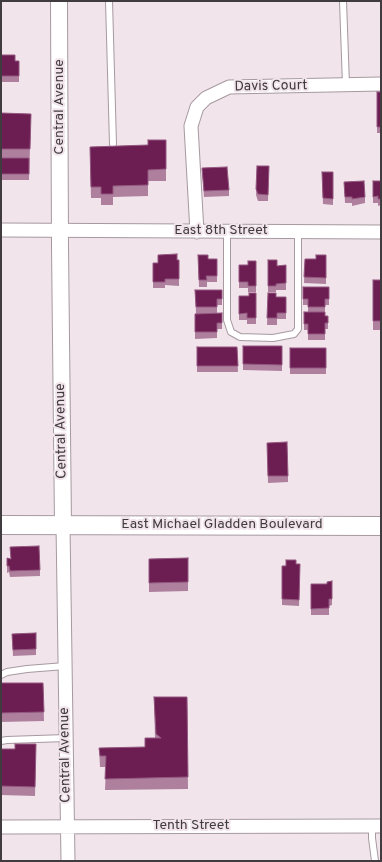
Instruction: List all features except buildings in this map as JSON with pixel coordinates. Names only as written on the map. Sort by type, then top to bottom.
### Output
[{"type":"main road","name":"East Michael Gladden Boulevard","points":[[1,525],[381,526]]},
{"type":"street","name":"Central Avenue","points":[[59,1],[63,525],[68,861]]},
{"type":"street","name":"Davis Court","points":[[197,232],[192,126],[197,107],[206,98],[229,87],[381,84]]},
{"type":"street","name":"East 8th Street","points":[[1,230],[381,232]]},
{"type":"street","name":"Tenth Street","points":[[1,827],[376,826]]},
{"type":"lane","points":[[109,1],[113,144]]},
{"type":"lane","points":[[343,1],[346,85]]},
{"type":"lane","points":[[227,232],[227,320],[231,332],[240,337],[273,338],[294,334],[298,328],[298,232]]},
{"type":"lane","points":[[1,675],[7,672],[27,669],[65,666]]},
{"type":"lane","points":[[1,741],[66,738]]},
{"type":"lane","points":[[376,826],[372,838],[376,861]]}]
